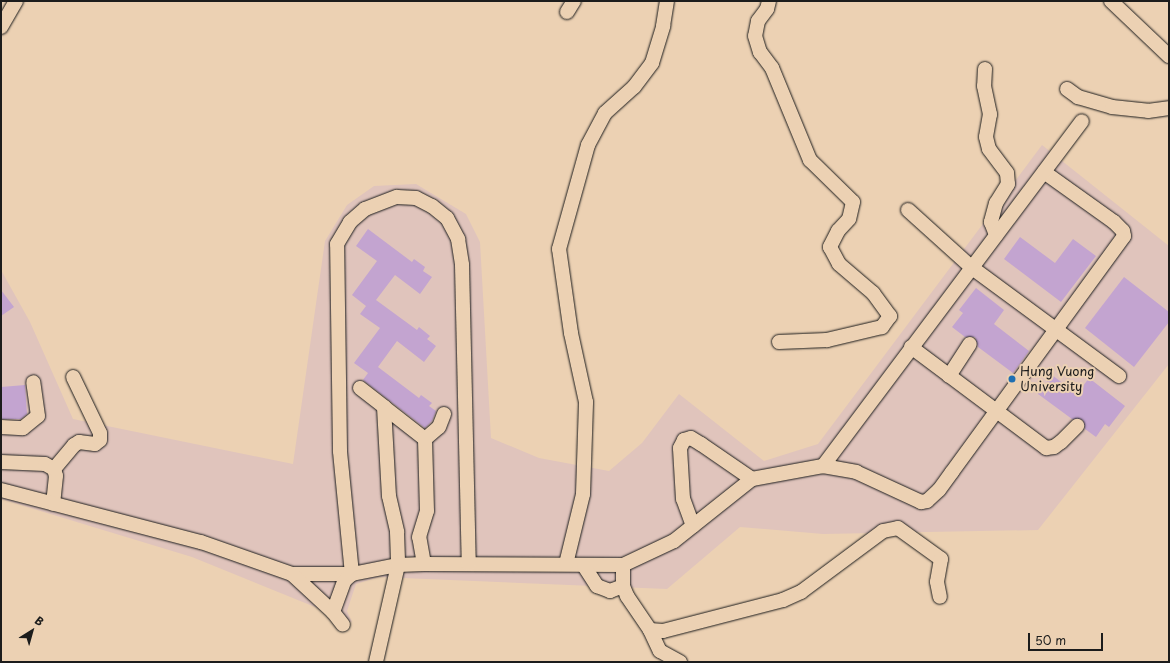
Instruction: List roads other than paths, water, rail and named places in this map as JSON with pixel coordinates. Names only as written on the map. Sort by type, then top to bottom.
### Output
[{"type":"street","points":[[1,27],[16,1]]},
{"type":"street","points":[[566,564],[583,494],[586,402],[572,332],[559,249],[588,145],[605,113],[634,87],[652,63],[663,26],[667,1]]},
{"type":"street","points":[[769,1],[767,9],[758,21],[754,36],[760,52],[772,68],[810,160],[853,202],[849,219],[838,231],[830,247],[839,264],[874,293],[890,316],[882,327],[827,340],[779,342]]},
{"type":"street","points":[[1111,1],[1169,56]]},
{"type":"street","points":[[985,69],[984,86],[990,114],[986,137],[989,149],[1007,173],[1008,184],[996,203],[991,222],[996,235]]},
{"type":"street","points":[[1067,90],[1078,97],[1112,107],[1148,111],[1169,108]]},
{"type":"street","points":[[823,466],[1082,121]]},
{"type":"street","points":[[1,490],[201,542],[292,574],[352,574],[398,565],[424,564],[623,565],[674,541],[752,479],[823,466],[856,472],[912,498],[927,501],[939,490],[1124,236],[1123,231],[1114,222],[1044,172]]},
{"type":"street","points":[[352,574],[340,451],[335,256],[337,244],[350,222],[365,209],[397,198],[416,198],[432,206],[446,218],[458,239],[462,265],[469,564]]},
{"type":"street","points":[[908,210],[971,267],[1055,331],[1119,376]]},
{"type":"street","points":[[949,376],[970,344]]},
{"type":"street","points":[[911,347],[1046,448],[1054,447],[1077,426]]},
{"type":"street","points":[[54,469],[74,444],[79,442],[96,444],[100,440],[100,433],[73,377]]},
{"type":"street","points":[[1,427],[23,428],[38,416],[34,382]]},
{"type":"street","points":[[360,388],[425,439]]},
{"type":"street","points":[[376,662],[398,565],[397,532],[389,496],[384,407]]},
{"type":"street","points":[[425,439],[439,427],[444,414]]},
{"type":"street","points":[[693,526],[683,499],[680,448],[684,440],[691,438],[752,479]]},
{"type":"street","points":[[424,564],[418,537],[427,511],[425,439]]},
{"type":"street","points":[[1,462],[45,464],[54,469],[56,476],[53,504]]},
{"type":"street","points":[[650,630],[663,631],[783,600],[800,592],[890,528],[898,528],[941,559],[937,582],[940,597]]},
{"type":"street","points":[[623,565],[623,586],[627,596],[650,630],[660,651],[680,662]]},
{"type":"street","points":[[584,566],[597,586],[610,591],[623,586]]},
{"type":"street","points":[[292,574],[333,612],[343,625]]},
{"type":"street","points":[[333,612],[344,581],[352,574]]},
{"type":"place","name":"Hung Vuong University","points":[[1012,379]]}]
